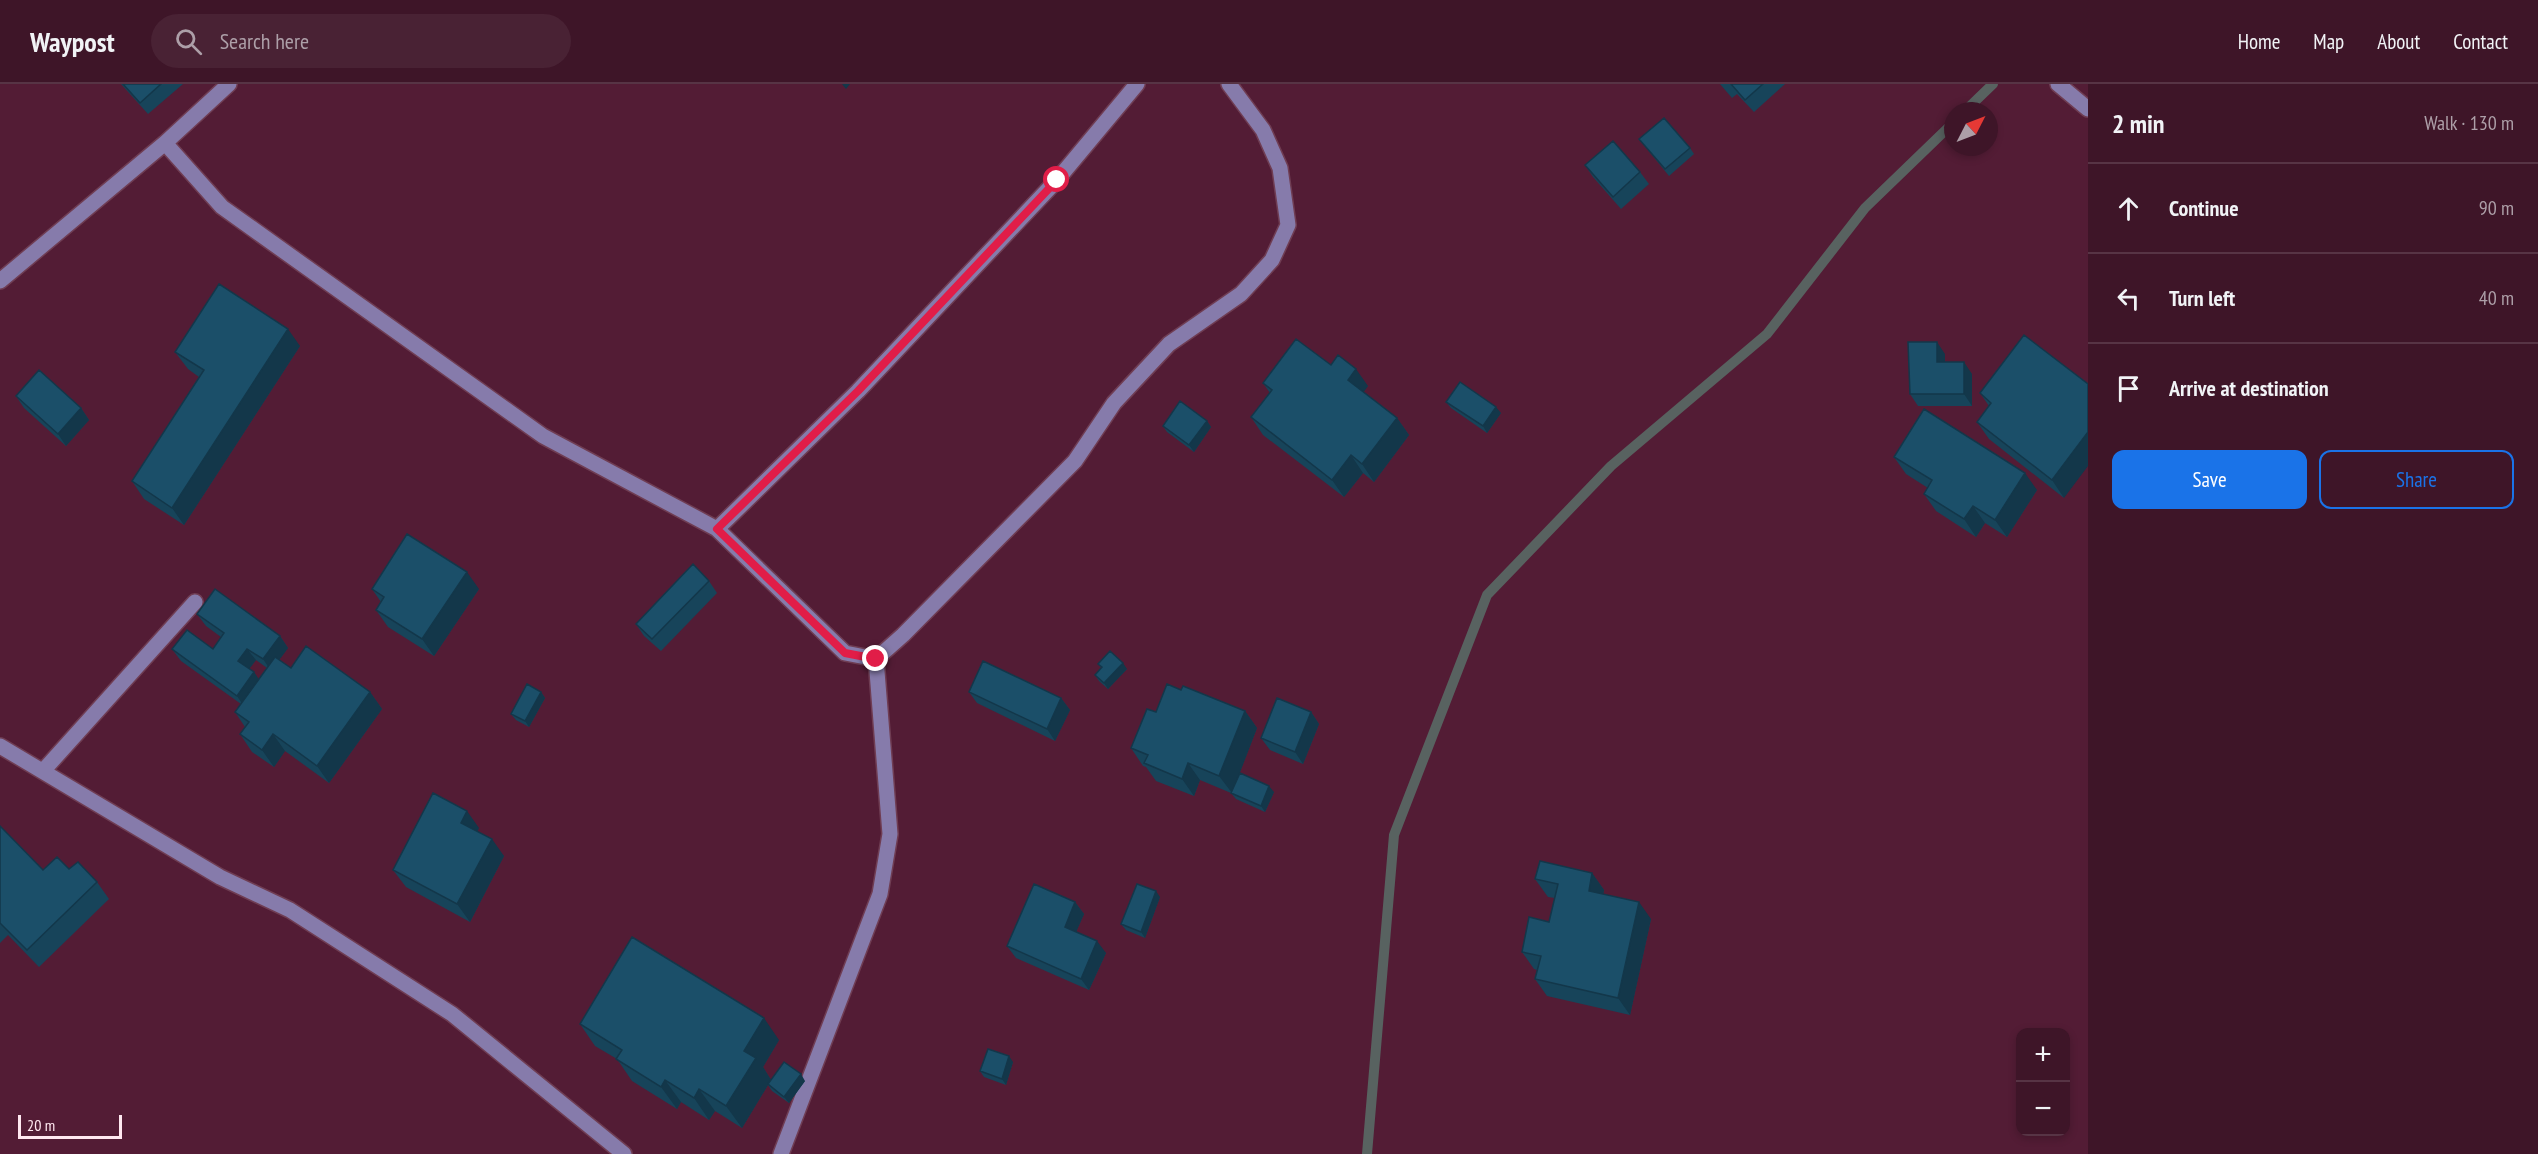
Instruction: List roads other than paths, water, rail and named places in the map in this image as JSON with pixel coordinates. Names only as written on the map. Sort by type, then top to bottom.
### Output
[{"type":"street","points":[[0,281],[165,143],[229,84]]},
{"type":"street","points":[[717,529],[858,391],[1057,180],[1137,84]]},
{"type":"street","points":[[781,1154],[880,894],[890,834],[876,659],[1075,461],[1114,403],[1169,344],[1241,294],[1272,260],[1288,225],[1280,168],[1263,130],[1229,84]]},
{"type":"street","points":[[2058,84],[2088,109]]},
{"type":"street","points":[[165,143],[222,207],[543,436],[717,529],[845,653],[876,659]]},
{"type":"street","points":[[43,771],[195,602]]},
{"type":"street","points":[[0,746],[220,877],[290,910],[452,1014],[624,1154]]},
{"type":"waterway","points":[[1974,102],[1993,84]]},
{"type":"waterway","points":[[1367,1154],[1394,835],[1487,595],[1611,466],[1767,334],[1865,208],[1944,132]]}]
